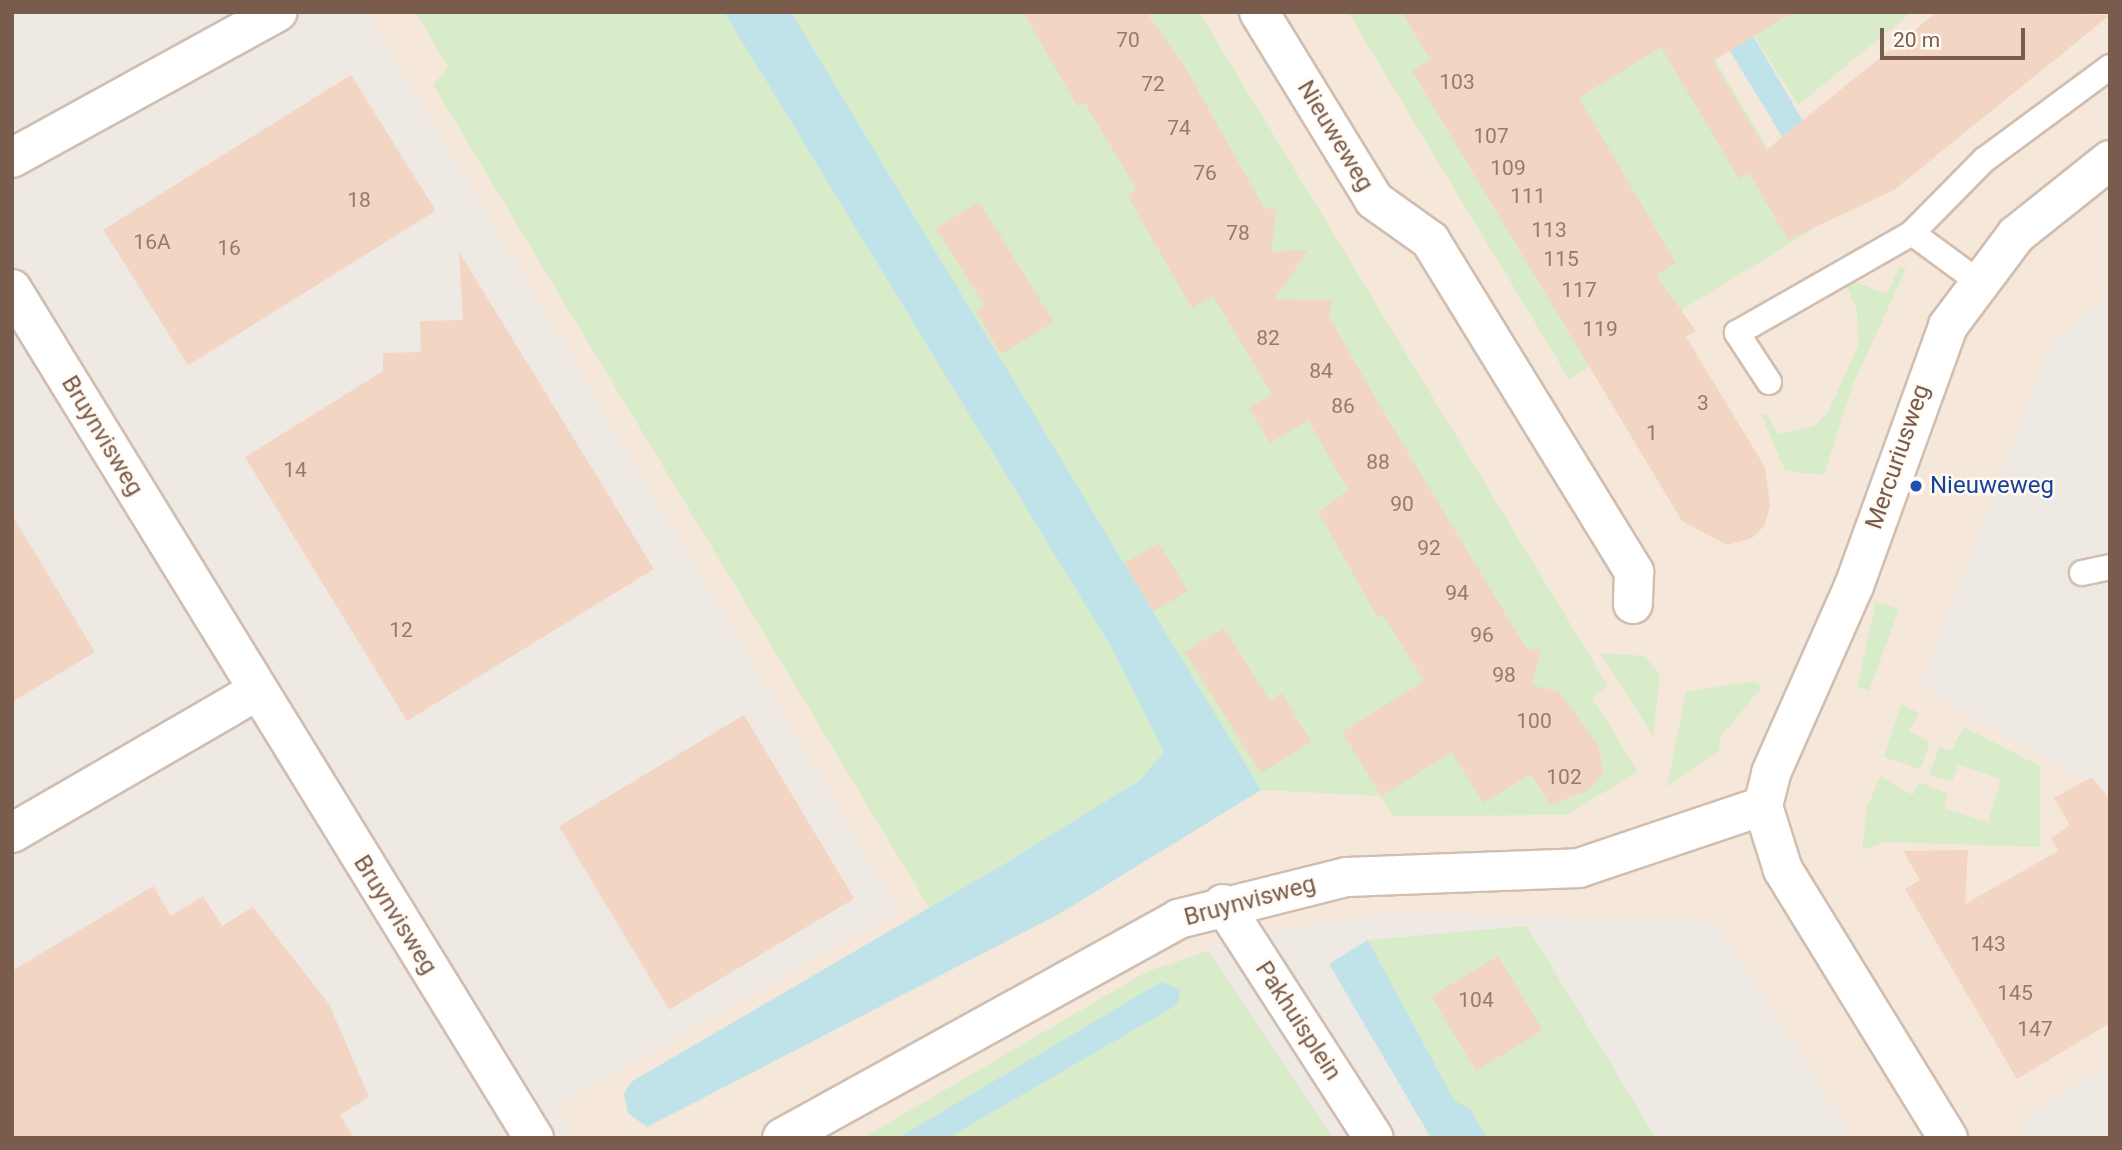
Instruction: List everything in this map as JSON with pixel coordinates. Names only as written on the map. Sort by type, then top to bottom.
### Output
[{"type":"street","points":[[12,158],[278,12]]},
{"type":"street","name":"Nieuweweg","points":[[1259,12],[1374,200],[1430,240],[1634,572],[1633,604]]},
{"type":"street","name":"Mercuriusweg","points":[[1763,806],[1771,773],[1854,586],[1932,359],[1976,280],[2049,202],[2110,160]]},
{"type":"street","name":"Bruynvisweg","points":[[12,289],[534,1138]]},
{"type":"street","points":[[12,833],[257,691]]},
{"type":"street","points":[[1763,806],[1769,840],[1783,870],[1948,1138]]},
{"type":"street","name":"Bruynvisweg","points":[[782,1138],[1143,935],[1223,904],[1347,877],[1579,868],[1763,806]]},
{"type":"street","name":"Pakhuisplein","points":[[1223,904],[1374,1138]]},
{"type":"lane","points":[[1769,382],[1737,333],[1912,233],[1984,160],[2110,67]]},
{"type":"lane","points":[[1912,233],[1976,280]]},
{"type":"lane","points":[[2082,573],[2110,567]]},
{"type":"shaded area","points":[[12,12],[2110,12],[2110,1138],[12,1138]]},
{"type":"shaded area","points":[[12,12],[367,12],[899,910],[557,1106],[577,1138],[12,1138]]},
{"type":"shaded area","points":[[2110,293],[2110,794],[1920,686],[2051,344]]},
{"type":"shaded area","points":[[1397,913],[1715,921],[1854,1138],[874,1138],[1181,958],[1287,928]]},
{"type":"shaded area","points":[[2110,1063],[2110,1138],[2028,1138],[2017,1122]]},
{"type":"green space","points":[[416,12],[724,12],[1111,647],[1164,752],[1140,780],[930,909],[433,85],[448,67]]},
{"type":"green space","points":[[791,12],[1199,12],[1608,686],[1592,698],[1638,771],[1567,815],[1393,816],[1379,796],[1261,790]]},
{"type":"green space","points":[[1348,12],[1687,12],[1815,228],[1569,379]]},
{"type":"green space","points":[[1739,12],[1912,12],[1798,105]]},
{"type":"green space","points":[[1900,267],[1906,269],[1854,382],[1824,475],[1785,471],[1762,416],[1766,413],[1779,434],[1814,426],[1828,412],[1858,346],[1857,310],[1842,277],[1886,294]]},
{"type":"green space","points":[[1876,602],[1899,609],[1869,691],[1857,687]]},
{"type":"green space","points":[[1600,653],[1645,656],[1660,676],[1653,736]]},
{"type":"green space","points":[[1755,681],[1762,687],[1721,736],[1719,751],[1667,787],[1686,692]]},
{"type":"green space","points":[[1901,704],[1919,713],[1909,731],[1930,742],[1920,769],[1884,757]]},
{"type":"green space","points":[[1964,727],[2040,766],[2040,847],[1885,842],[1862,850],[1867,808],[1880,776],[1913,795],[1918,782],[1948,793],[1944,808],[1988,822],[2001,779],[1958,765],[1952,782],[1929,775],[1939,747],[1951,751]]},
{"type":"green space","points":[[1527,926],[1654,1135],[1649,1138],[1487,1138],[1470,1109],[1454,1100],[1368,940]]},
{"type":"green space","points":[[1208,951],[1333,1138],[948,1138],[1177,1005],[1162,982],[898,1138],[863,1138],[1146,972]]},
{"type":"water","points":[[724,12],[791,12],[1261,790],[1059,914],[647,1127],[628,1113],[624,1094],[631,1082],[1004,864],[1140,780],[1164,752],[1111,647]]},
{"type":"water","points":[[1706,12],[1739,12],[1833,172],[1802,169]]},
{"type":"water","points":[[1368,940],[1454,1100],[1470,1109],[1487,1138],[1431,1138],[1329,964]]},
{"type":"water","points":[[1161,982],[1181,989],[1177,1005],[948,1138],[898,1138]]},
{"type":"building","points":[[1023,12],[1146,12],[1184,65],[1264,208],[1276,210],[1271,252],[1308,250],[1275,299],[1332,300],[1329,317],[1386,416],[1526,648],[1541,650],[1532,685],[1559,692],[1599,746],[1603,773],[1589,790],[1550,805],[1531,774],[1483,803],[1452,752],[1381,796],[1342,732],[1424,681],[1383,615],[1378,618],[1318,512],[1348,490],[1308,420],[1270,443],[1249,408],[1272,394],[1213,296],[1192,308],[1127,195],[1137,190],[1084,102],[1078,107]]},
{"type":"building","points":[[1402,12],[1794,12],[1713,61],[1766,150],[1937,12],[2110,15],[1894,190],[1788,240],[1749,173],[1739,179],[1661,47],[1579,98],[1676,263],[1656,275],[1696,331],[1686,337],[1765,467],[1770,505],[1765,525],[1752,538],[1727,545],[1682,521],[1412,71],[1430,60]]},
{"type":"building","points":[[351,75],[436,211],[188,365],[103,230]]},
{"type":"building","points":[[979,202],[1054,322],[1001,354],[976,311],[985,306],[936,228]]},
{"type":"building","points":[[459,252],[654,569],[407,721],[245,457],[383,371],[383,353],[421,352],[420,321],[463,320]]},
{"type":"building","points":[[12,515],[95,652],[12,702]]},
{"type":"building","points":[[1159,543],[1188,591],[1154,612],[1125,564]]},
{"type":"building","points":[[1224,628],[1270,701],[1282,693],[1311,742],[1261,773],[1185,652]]},
{"type":"building","points":[[744,715],[854,898],[669,1010],[559,826]]},
{"type":"building","points":[[2092,777],[2110,800],[2110,1023],[2017,1079],[1905,889],[1920,880],[1903,851],[1968,850],[1965,904],[2058,851],[2051,838],[2070,825],[2054,798]]},
{"type":"building","points":[[153,886],[171,916],[203,896],[222,926],[253,907],[329,1004],[369,1097],[340,1115],[354,1138],[12,1138],[12,971]]},
{"type":"building","points":[[1498,956],[1543,1031],[1476,1071],[1431,996]]},
{"type":"place","name":"Nieuweweg","points":[[1916,486]]}]
